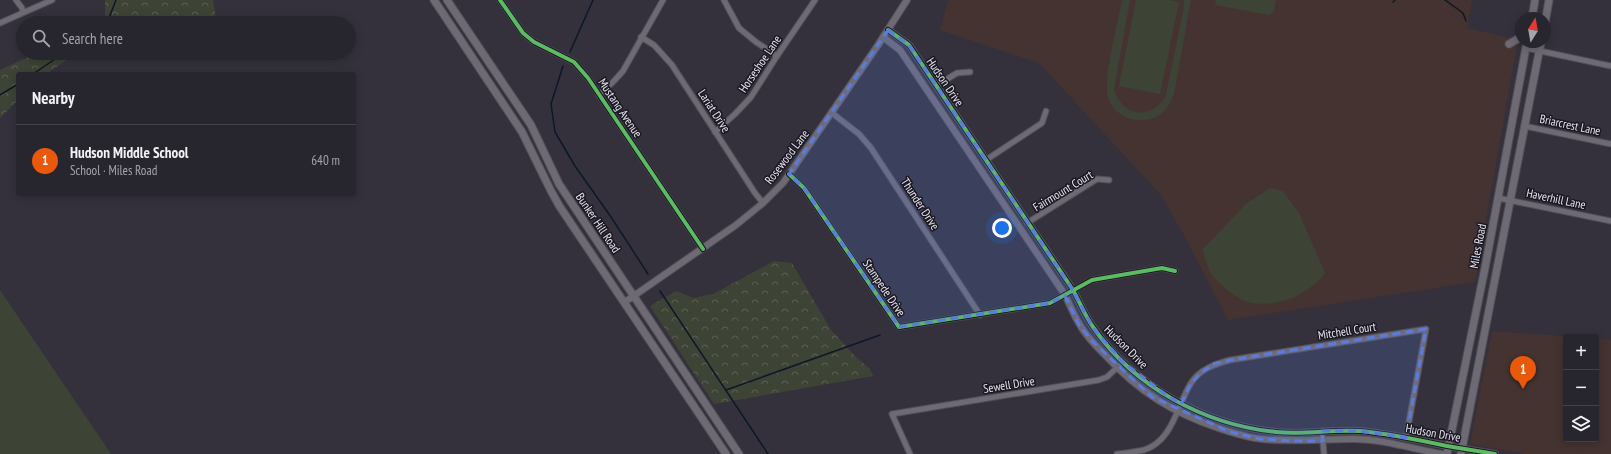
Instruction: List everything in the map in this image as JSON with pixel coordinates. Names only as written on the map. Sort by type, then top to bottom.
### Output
[{"type":"main road","name":"Bunker Hill Road","points":[[434,0],[522,132],[551,191],[726,454]]},
{"type":"main road","name":"Bunker Hill Road","points":[[447,0],[530,125],[559,184],[739,454]]},
{"type":"main road","points":[[1533,12],[1535,0]]},
{"type":"main road","points":[[1547,12],[1550,0]]},
{"type":"main road","points":[[1509,44],[1515,40]]},
{"type":"main road","name":"Miles Road","points":[[1448,450],[1526,48]]},
{"type":"main road","name":"Miles Road","points":[[1462,451],[1540,48]]},
{"type":"main road","points":[[1470,342],[1483,345]]},
{"type":"street","points":[[16,0],[23,12]]},
{"type":"street","points":[[0,23],[52,0]]},
{"type":"street","name":"Mustang Avenue","points":[[500,0],[523,32],[534,42],[574,62],[588,78],[703,249]]},
{"type":"street","points":[[600,95],[623,71],[663,0]]},
{"type":"street","points":[[724,0],[738,28],[777,56]]},
{"type":"street","name":"Horseshoe Lane","points":[[715,132],[752,97],[777,56],[815,0]]},
{"type":"street","name":"Rosewood Lane","points":[[625,302],[703,249],[763,203],[783,183],[832,113],[907,0]]},
{"type":"street","name":"Hudson Drive","points":[[888,30],[909,45],[1073,290],[1093,328],[1123,362],[1159,391],[1216,419],[1249,428],[1277,432],[1360,431],[1406,438],[1448,450],[1495,454]]},
{"type":"street","name":"Lariat Drive","points":[[641,37],[654,44],[672,65],[763,203]]},
{"type":"street","name":"Hudson Drive","points":[[883,37],[900,50],[1065,295],[1079,325],[1117,368],[1148,394],[1178,411],[1212,426],[1260,439],[1295,441],[1353,439],[1375,441],[1442,454]]},
{"type":"street","points":[[1533,48],[1539,51],[1611,66]]},
{"type":"street","points":[[936,86],[957,73],[970,72]]},
{"type":"street","points":[[986,160],[1042,123],[1046,111]]},
{"type":"street","name":"Thunder Drive","points":[[832,113],[859,134],[871,148],[980,315]]},
{"type":"street","name":"Briarcrest Lane","points":[[1524,126],[1611,144]]},
{"type":"street","name":"Stampede Drive","points":[[789,174],[804,188],[899,327],[1050,303],[1092,280],[1162,268],[1175,271]]},
{"type":"street","name":"Fairmount Court","points":[[1027,223],[1098,179],[1109,180]]},
{"type":"street","name":"Haverhill Lane","points":[[1498,198],[1611,221]]},
{"type":"street","name":"Mitchell Court","points":[[1181,403],[1191,383],[1213,364],[1426,329],[1406,438]]},
{"type":"street","name":"Sewell Drive","points":[[910,454],[892,414],[1086,382],[1107,376],[1123,362]]},
{"type":"street","points":[[1117,454],[1145,449],[1155,443],[1169,430],[1181,403]]},
{"type":"street","points":[[1322,431],[1324,454]]},
{"type":"highlighted area","points":[[888,30],[909,45],[1073,290],[1093,328],[1123,362],[1165,394],[1181,404],[1191,383],[1213,364],[1426,329],[1406,438],[1360,431],[1322,431],[1323,441],[1295,441],[1260,439],[1230,432],[1152,397],[1094,343],[1079,325],[1065,296],[1050,303],[899,327],[804,188],[789,174]]},
{"type":"shaded area","points":[[948,0],[1472,0],[1467,28],[1515,39],[1515,48],[1517,48],[1475,282],[1228,320],[1184,235],[1160,194],[1039,63],[940,30]]},
{"type":"shaded area","points":[[1492,331],[1563,336],[1563,442],[1599,442],[1599,338],[1611,340],[1611,454],[1526,454],[1470,444]]},
{"type":"green space","points":[[105,0],[213,0],[216,16],[105,16]]},
{"type":"green space","points":[[1122,0],[1130,0],[1114,89],[1123,105],[1129,110],[1144,112],[1151,110],[1165,98],[1184,7],[1184,0],[1191,0],[1174,94],[1167,108],[1159,115],[1150,119],[1138,120],[1127,118],[1113,107],[1108,97],[1107,89],[1109,64]]},
{"type":"green space","points":[[1136,0],[1169,0],[1179,2],[1160,94],[1119,86]]},
{"type":"green space","points":[[1216,0],[1276,0],[1274,12],[1269,15],[1215,5]]},
{"type":"green space","points":[[22,60],[67,60],[49,72],[16,72],[16,102],[0,118],[0,70]]},
{"type":"green space","points":[[1270,188],[1283,191],[1299,213],[1325,273],[1310,288],[1292,298],[1272,303],[1252,303],[1236,296],[1215,279],[1209,269],[1202,250],[1246,204]]},
{"type":"green space","points":[[774,261],[792,263],[831,330],[855,356],[870,369],[873,376],[714,404],[650,306],[676,291],[693,298],[713,294]]},
{"type":"green space","points":[[0,290],[111,454],[0,454]]},
{"type":"waterway","points":[[110,16],[116,0]]},
{"type":"waterway","points":[[570,52],[593,0]]},
{"type":"waterway","points":[[1445,0],[1463,13],[1466,21]]},
{"type":"waterway","points":[[36,72],[54,60]]},
{"type":"waterway","points":[[563,66],[551,104],[555,132],[575,166],[611,217],[648,274]]},
{"type":"waterway","points":[[0,95],[16,85]]},
{"type":"waterway","points":[[660,291],[768,454]]},
{"type":"waterway","points":[[726,390],[880,335]]},
{"type":"cycle path","points":[[500,0],[523,33],[534,42],[574,62],[588,78],[703,249]]},
{"type":"cycle path","points":[[888,30],[909,45],[1073,290],[1093,327],[1129,368],[1150,385],[1198,412],[1249,428],[1287,433],[1361,431],[1394,435],[1495,454]]},
{"type":"cycle path","points":[[789,174],[804,188],[899,327],[1050,303],[1092,280],[1162,268],[1175,271]]},
{"type":"place","name":"Hudson Middle School","points":[[1523,389]]}]
